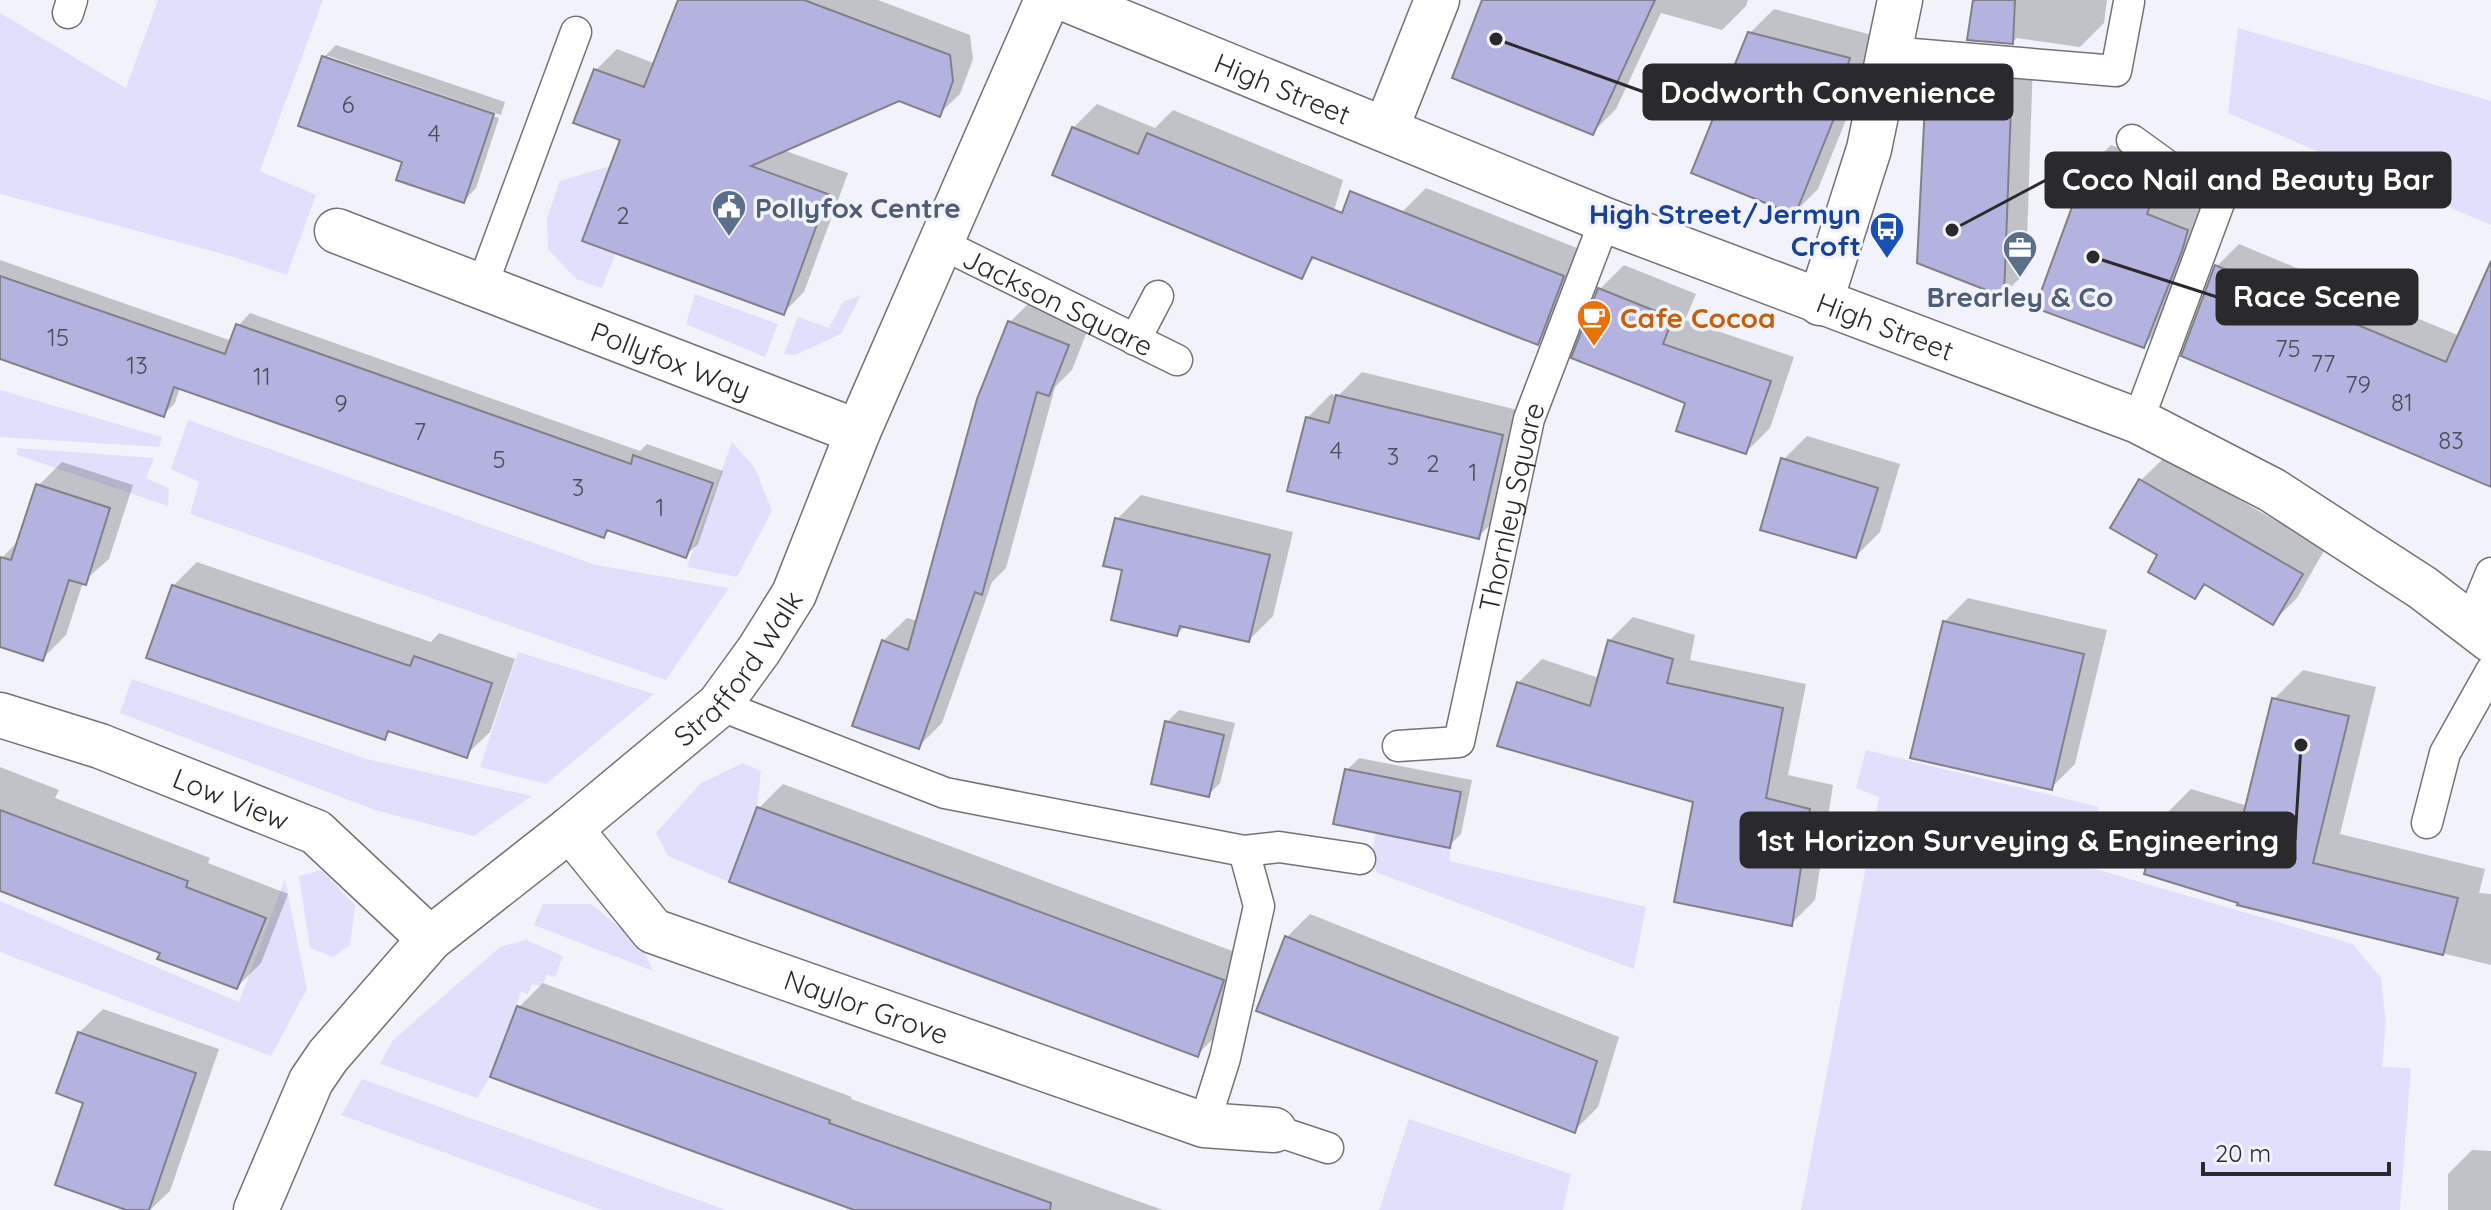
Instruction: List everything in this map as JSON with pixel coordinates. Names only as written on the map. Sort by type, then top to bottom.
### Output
[{"type":"street","name":"Strafford Walk","points":[[256,1210],[311,1081],[328,1056],[430,939],[570,829],[719,705],[759,650],[794,594],[858,432],[1047,0]]},
{"type":"street","name":"High Street","points":[[1068,0],[1605,220],[2138,421],[2272,490],[2423,588],[2480,632]]},
{"type":"street","points":[[1386,129],[1437,0]]},
{"type":"street","points":[[1820,303],[1869,149],[1900,0]]},
{"type":"street","name":"Pollyfox Way","points":[[337,231],[858,432]]},
{"type":"street","name":"Low View","points":[[0,715],[100,746],[316,832],[430,939]]},
{"type":"street","name":"Naylor Grove","points":[[570,829],[653,931],[1204,1125],[1274,1130]]},
{"type":"lane","points":[[1889,52],[2116,71],[2129,2]]},
{"type":"lane","points":[[482,286],[576,32]]},
{"type":"lane","points":[[2132,140],[2219,203],[2138,421]]},
{"type":"lane","name":"Thornley Square","points":[[1398,746],[1459,742],[1529,419],[1605,220]]},
{"type":"lane","name":"Jackson Square","points":[[940,243],[1177,360]]},
{"type":"lane","points":[[1135,340],[1158,296]]},
{"type":"lane","points":[[2480,632],[2491,573]]},
{"type":"lane","points":[[2427,823],[2445,753],[2491,671]]},
{"type":"lane","points":[[719,705],[945,793],[1244,851],[1279,847],[1360,859]]},
{"type":"lane","points":[[1204,1125],[1225,1058],[1259,906],[1244,851]]},
{"type":"lane","points":[[1274,1130],[1328,1148]]},
{"type":"shaded area","points":[[158,0],[323,0],[260,171],[316,195],[287,275],[230,256],[0,194],[0,13],[126,88]]},
{"type":"shaded area","points":[[2238,28],[2491,101],[2491,225],[2228,113]]},
{"type":"shaded area","points":[[610,166],[582,241],[615,254],[602,288],[576,279],[548,249],[547,217],[560,181]]},
{"type":"shaded area","points":[[695,294],[778,324],[765,357],[686,324]]},
{"type":"shaded area","points":[[861,295],[841,334],[795,355],[784,354],[798,317],[829,328],[843,302]]},
{"type":"shaded area","points":[[0,390],[162,437],[159,447],[0,437]]},
{"type":"shaded area","points":[[188,420],[596,565],[729,588],[666,680],[190,514],[199,482],[171,469]]},
{"type":"shaded area","points":[[732,442],[755,468],[772,511],[737,577],[687,567]]},
{"type":"shaded area","points":[[17,448],[154,458],[146,478],[169,488],[168,506],[17,455]]},
{"type":"shaded area","points":[[518,652],[654,694],[546,784],[480,767]]},
{"type":"shaded area","points":[[132,679],[367,759],[532,796],[474,836],[375,810],[120,713]]},
{"type":"shaded area","points":[[1866,750],[2099,807],[2085,866],[2353,944],[2381,978],[2386,1023],[2382,1067],[2411,1068],[2400,1210],[1801,1210],[1879,797],[1856,788]]},
{"type":"shaded area","points":[[743,763],[761,771],[757,807],[729,882],[668,856],[656,833],[701,783]]},
{"type":"shaded area","points":[[1376,833],[1450,848],[1450,861],[1646,907],[1634,969],[1378,873],[1369,863]]},
{"type":"shaded area","points":[[321,870],[355,905],[350,945],[333,957],[310,948],[299,876]]},
{"type":"shaded area","points":[[285,879],[307,989],[271,1056],[0,952],[0,901],[239,1002]]},
{"type":"shaded area","points":[[543,904],[591,904],[640,944],[653,971],[534,925]]},
{"type":"shaded area","points":[[526,940],[563,956],[555,977],[547,975],[542,987],[532,984],[528,994],[521,992],[490,1077],[477,1098],[380,1064],[393,1040],[500,947]]},
{"type":"shaded area","points":[[362,1079],[726,1210],[602,1210],[341,1115]]},
{"type":"shaded area","points":[[1409,1119],[1571,1174],[1563,1210],[1379,1210]]},
{"type":"building","points":[[678,0],[804,0],[950,55],[953,81],[940,117],[899,101],[751,166],[828,194],[784,315],[582,241],[620,140],[573,123],[594,69],[644,87]]},
{"type":"building","points":[[1482,0],[1655,0],[1593,135],[1452,78]]},
{"type":"building","points":[[1973,0],[2015,0],[2013,44],[1967,40]]},
{"type":"building","points":[[1748,32],[1850,58],[1843,81],[1849,81],[1795,215],[1691,173]]},
{"type":"building","points":[[322,56],[494,114],[464,203],[396,180],[402,162],[298,126]]},
{"type":"building","points":[[1962,76],[2012,80],[2004,297],[1917,263],[1926,84],[1960,86]]},
{"type":"building","points":[[1072,127],[1138,154],[1147,133],[1342,213],[1350,191],[1564,276],[1538,345],[1312,257],[1302,279],[1052,175]]},
{"type":"building","points":[[2087,166],[2155,192],[2147,214],[2188,230],[2144,348],[2035,308]]},
{"type":"building","points":[[2491,261],[2491,487],[2181,356],[2215,265],[2446,362]]},
{"type":"building","points":[[0,276],[225,354],[236,324],[631,464],[633,455],[713,483],[686,558],[607,530],[604,538],[174,387],[164,417],[0,359]]},
{"type":"building","points":[[1598,288],[1673,318],[1663,344],[1771,381],[1746,454],[1676,431],[1685,403],[1571,358]]},
{"type":"building","points":[[1008,321],[1069,345],[1049,396],[1037,392],[982,595],[975,592],[919,749],[852,726],[882,640],[908,650],[977,399]]},
{"type":"building","points":[[1336,395],[1503,435],[1479,539],[1287,491],[1306,417],[1329,423]]},
{"type":"building","points":[[1781,458],[1878,488],[1856,558],[1760,530]]},
{"type":"building","points":[[2139,479],[2303,574],[2273,625],[2204,584],[2195,599],[2148,572],[2157,555],[2110,528]]},
{"type":"building","points":[[36,484],[110,508],[86,585],[69,580],[43,661],[0,647],[0,557],[11,560]]},
{"type":"building","points":[[1115,518],[1270,555],[1249,642],[1180,626],[1177,636],[1111,620],[1122,570],[1103,566]]},
{"type":"building","points":[[172,585],[410,666],[414,656],[492,683],[467,758],[388,731],[385,740],[146,658]]},
{"type":"building","points":[[1943,621],[2084,654],[2052,790],[1910,758]]},
{"type":"building","points":[[1608,640],[1673,659],[1667,683],[1783,708],[1766,798],[1810,809],[1792,926],[1674,902],[1693,802],[1497,746],[1517,682],[1590,706]]},
{"type":"building","points":[[2272,698],[2349,716],[2313,863],[2458,898],[2443,955],[2237,905],[2144,874],[2160,817],[2237,840]]},
{"type":"building","points":[[1165,721],[1224,735],[1209,797],[1151,784]]},
{"type":"building","points":[[1345,769],[1461,792],[1450,848],[1333,824]]},
{"type":"building","points":[[757,807],[1224,980],[1198,1057],[729,882]]},
{"type":"building","points":[[0,810],[188,881],[186,887],[266,918],[237,989],[157,959],[160,953],[0,891]]},
{"type":"building","points":[[1285,936],[1597,1061],[1575,1133],[1256,1011]]},
{"type":"building","points":[[517,1006],[1051,1203],[1050,1210],[854,1210],[490,1077]]},
{"type":"building","points":[[78,1032],[196,1073],[149,1210],[126,1210],[55,1185],[83,1103],[56,1093]]},
{"type":"place","name":"Dodworth Convenience","points":[[1496,39]]},
{"type":"place","name":"Coco Nail and Beauty Bar","points":[[1952,230]]},
{"type":"place","name":"Pollyfox Centre","points":[[729,238]]},
{"type":"place","name":"Race Scene","points":[[2093,257]]},
{"type":"place","name":"High Street/Jermyn Croft","points":[[1887,260]]},
{"type":"place","name":"Brearley & Co","points":[[2020,279]]},
{"type":"place","name":"Cafe Cocoa","points":[[1594,348]]},
{"type":"place","name":"1st Horizon Surveying & Engineering","points":[[2301,745]]}]
